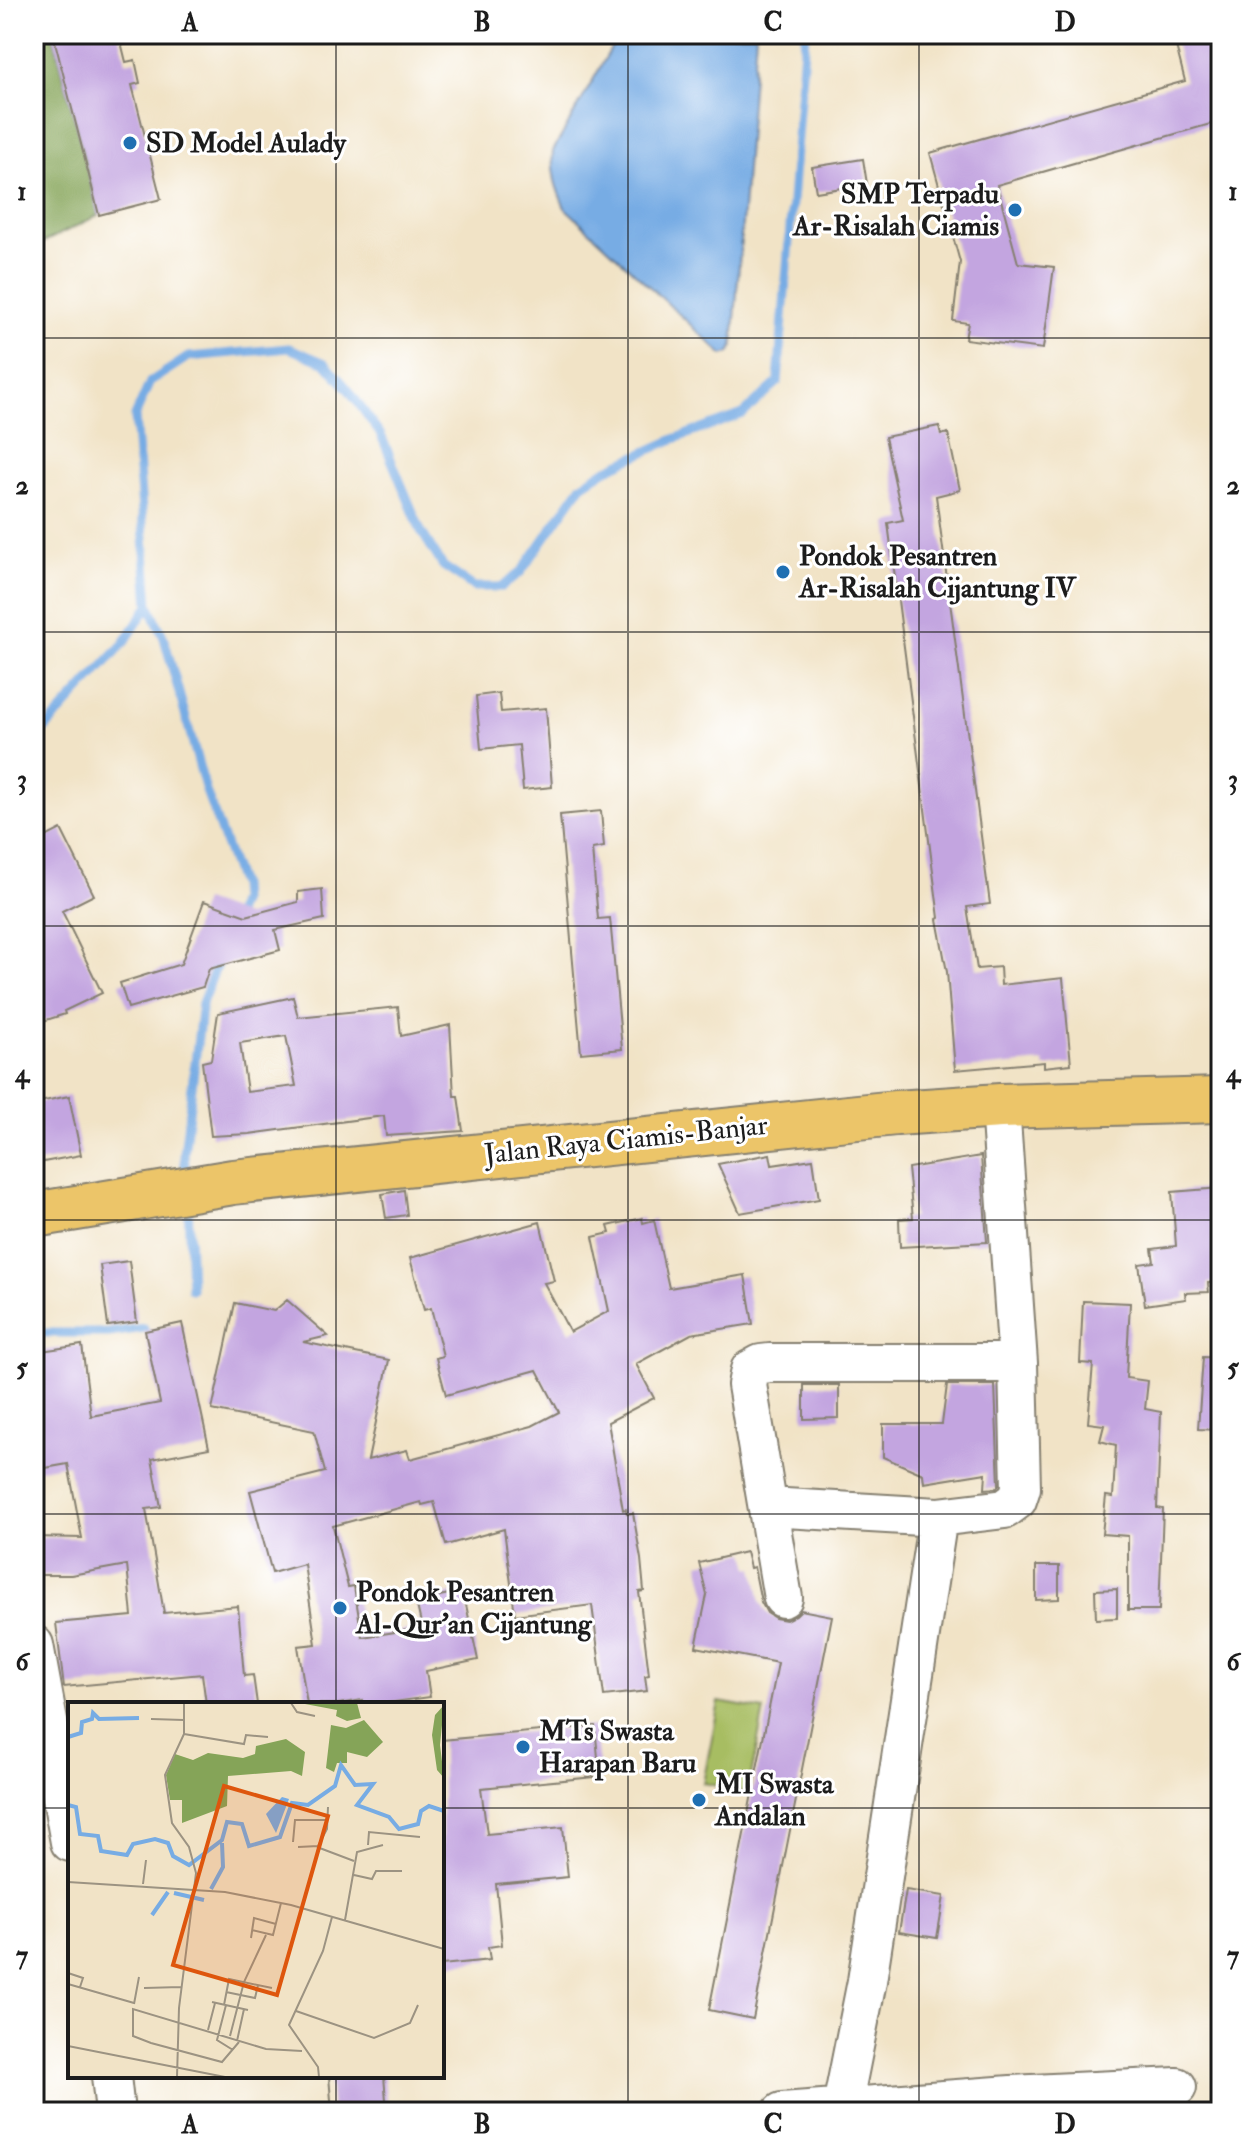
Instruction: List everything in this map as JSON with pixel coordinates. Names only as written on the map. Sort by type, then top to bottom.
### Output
[{"type":"highway","name":"Jalan Raya Ciamis-Banjar","points":[[34,1215],[187,1188],[896,1113],[1000,1106],[1221,1100]]},
{"type":"street","points":[[768,1507],[938,1517],[1005,1509],[1017,1500],[1021,1488],[1018,1363],[1000,1106]]},
{"type":"street","points":[[783,1598],[747,1385],[748,1373],[753,1367],[770,1363],[1018,1363]]},
{"type":"street","points":[[841,2110],[867,1981],[938,1517]]},
{"type":"street","points":[[34,1645],[68,1831]]},
{"type":"street","points":[[111,2078],[115,2112]]},
{"type":"street","points":[[782,2112],[1012,2104],[1177,2087]]},
{"type":"green space","points":[[34,34],[53,34],[99,215],[34,247]]},
{"type":"green space","points":[[719,1702],[764,1710],[748,1792],[703,1783]]},
{"type":"water","points":[[619,34],[756,34],[733,347],[730,353],[723,355],[565,208],[559,194],[553,151]]},
{"type":"building","points":[[53,34],[119,34],[126,62],[135,60],[140,83],[132,85],[161,199],[99,215]]},
{"type":"building","points":[[1173,34],[1221,34],[1221,121],[997,185],[1018,263],[1054,267],[1043,349],[965,339],[968,323],[953,321],[960,262],[930,153],[1185,81]]},
{"type":"building","points":[[863,159],[867,184],[816,192],[812,167]]},
{"type":"building","points":[[939,426],[941,435],[948,433],[960,490],[936,496],[990,904],[967,907],[977,969],[1000,967],[1001,985],[1063,978],[1071,1064],[1044,1067],[1044,1062],[955,1070],[947,972],[937,919],[888,523],[903,520],[885,437]]},
{"type":"building","points":[[499,693],[501,712],[546,708],[552,787],[523,790],[519,745],[481,749],[476,696]]},
{"type":"building","points":[[601,811],[604,847],[592,849],[598,919],[610,918],[622,1049],[581,1053],[560,815]]},
{"type":"building","points":[[61,829],[94,895],[62,911],[102,993],[64,1011],[65,1014],[34,1024],[34,843]]},
{"type":"building","points":[[322,889],[324,919],[275,930],[280,950],[209,969],[203,987],[128,1008],[120,983],[181,964],[204,901],[246,916],[298,902],[298,892]]},
{"type":"building","points":[[293,997],[298,1017],[398,1007],[401,1036],[450,1025],[454,1096],[458,1096],[463,1131],[386,1136],[384,1116],[211,1136],[202,1062],[211,1060],[218,1013]],"holes":[[[286,1036],[296,1086],[247,1092],[240,1043]]]},
{"type":"building","points":[[69,1096],[81,1155],[38,1163],[34,1142],[34,1103]]},
{"type":"building","points":[[770,1154],[772,1165],[813,1159],[819,1199],[740,1213],[718,1164]]},
{"type":"building","points":[[981,1156],[987,1242],[900,1247],[899,1219],[913,1218],[908,1168]]},
{"type":"building","points":[[1221,1188],[1221,1282],[1208,1283],[1209,1292],[1185,1293],[1186,1299],[1145,1305],[1139,1264],[1154,1262],[1152,1249],[1176,1246],[1172,1192]]},
{"type":"building","points":[[404,1190],[407,1215],[386,1218],[382,1194]]},
{"type":"building","points":[[642,1218],[643,1223],[654,1220],[669,1288],[745,1275],[753,1324],[691,1334],[636,1364],[654,1398],[608,1422],[623,1510],[626,1509],[627,1514],[633,1513],[641,1559],[644,1591],[639,1592],[649,1675],[645,1676],[647,1691],[604,1696],[592,1605],[515,1615],[504,1529],[446,1545],[434,1502],[422,1505],[421,1502],[333,1526],[348,1587],[354,1586],[362,1637],[422,1628],[416,1601],[463,1591],[478,1660],[426,1671],[430,1697],[394,1702],[307,1702],[298,1646],[316,1644],[304,1564],[272,1573],[250,1491],[325,1472],[314,1431],[212,1410],[235,1303],[274,1311],[287,1300],[328,1336],[303,1342],[389,1360],[368,1460],[407,1450],[410,1459],[532,1426],[559,1412],[537,1370],[446,1395],[436,1358],[443,1356],[431,1308],[424,1310],[410,1258],[540,1222],[554,1281],[544,1283],[570,1332],[609,1311],[593,1237],[610,1233],[608,1226]]},
{"type":"building","points":[[129,1261],[137,1322],[108,1326],[100,1265]]},
{"type":"building","points":[[1083,1301],[1130,1303],[1126,1378],[1148,1381],[1145,1409],[1161,1412],[1157,1508],[1163,1509],[1159,1610],[1128,1610],[1128,1536],[1102,1534],[1106,1496],[1113,1497],[1116,1445],[1100,1441],[1104,1425],[1088,1423],[1093,1364],[1080,1363]]},
{"type":"building","points":[[182,1323],[209,1448],[152,1459],[161,1507],[146,1509],[164,1613],[238,1606],[244,1676],[253,1675],[257,1702],[206,1702],[202,1674],[64,1687],[56,1623],[132,1616],[127,1565],[71,1575],[34,1575],[34,1537],[82,1538],[68,1464],[34,1470],[34,1352],[82,1345],[91,1416],[160,1403],[145,1331]]},
{"type":"building","points":[[1203,1357],[1221,1358],[1221,1430],[1198,1429]]},
{"type":"building","points":[[804,1385],[839,1385],[839,1418],[804,1419]]},
{"type":"building","points":[[947,1385],[995,1385],[997,1488],[985,1489],[986,1473],[924,1483],[923,1474],[883,1457],[883,1424],[942,1424]]},
{"type":"building","points":[[746,1552],[750,1568],[754,1567],[761,1602],[767,1613],[786,1620],[801,1610],[832,1616],[753,2019],[709,2010],[778,1663],[696,1647],[707,1595],[699,1563]]},
{"type":"building","points":[[1036,1566],[1059,1566],[1059,1599],[1036,1600]]},
{"type":"building","points":[[1117,1589],[1117,1618],[1096,1619],[1095,1590]]},
{"type":"building","points":[[595,1726],[599,1768],[594,1769],[594,1777],[481,1788],[487,1834],[563,1827],[568,1877],[496,1884],[502,1945],[488,1947],[490,1960],[444,1965],[444,1909],[447,1909],[444,1886],[444,1740]]},
{"type":"building","points":[[906,1890],[944,1896],[937,1938],[899,1932]]},
{"type":"building","points":[[329,2078],[384,2078],[387,2112],[332,2112]]},
{"type":"waterway","points":[[34,741],[124,643],[149,605],[135,416],[150,382],[188,357],[289,348],[325,363],[381,435],[421,531],[443,566],[474,587],[502,587],[521,572],[582,485],[605,470],[674,439],[743,414],[778,382],[805,34]]},
{"type":"waterway","points":[[149,605],[164,638],[206,791],[240,885],[241,900],[232,924]]},
{"type":"waterway","points":[[186,1178],[184,1154],[202,1003],[220,957]]},
{"type":"waterway","points":[[188,1200],[191,1289]]},
{"type":"waterway","points":[[34,1333],[109,1333],[144,1328]]},
{"type":"place","name":"SD Model Aulady","points":[[130,143]]},
{"type":"place","name":"SMP Terpadu Ar-Risalah Ciamis","points":[[1015,210]]},
{"type":"place","name":"Pondok Pesantren Ar-Risalah Cijantung IV","points":[[783,572]]},
{"type":"place","name":"Pondok Pesantren Al-Qur'an Cijantung","points":[[340,1608]]},
{"type":"place","name":"MTs Swasta Harapan Baru","points":[[523,1747]]},
{"type":"place","name":"MI Swasta Andalan","points":[[699,1800]]}]
